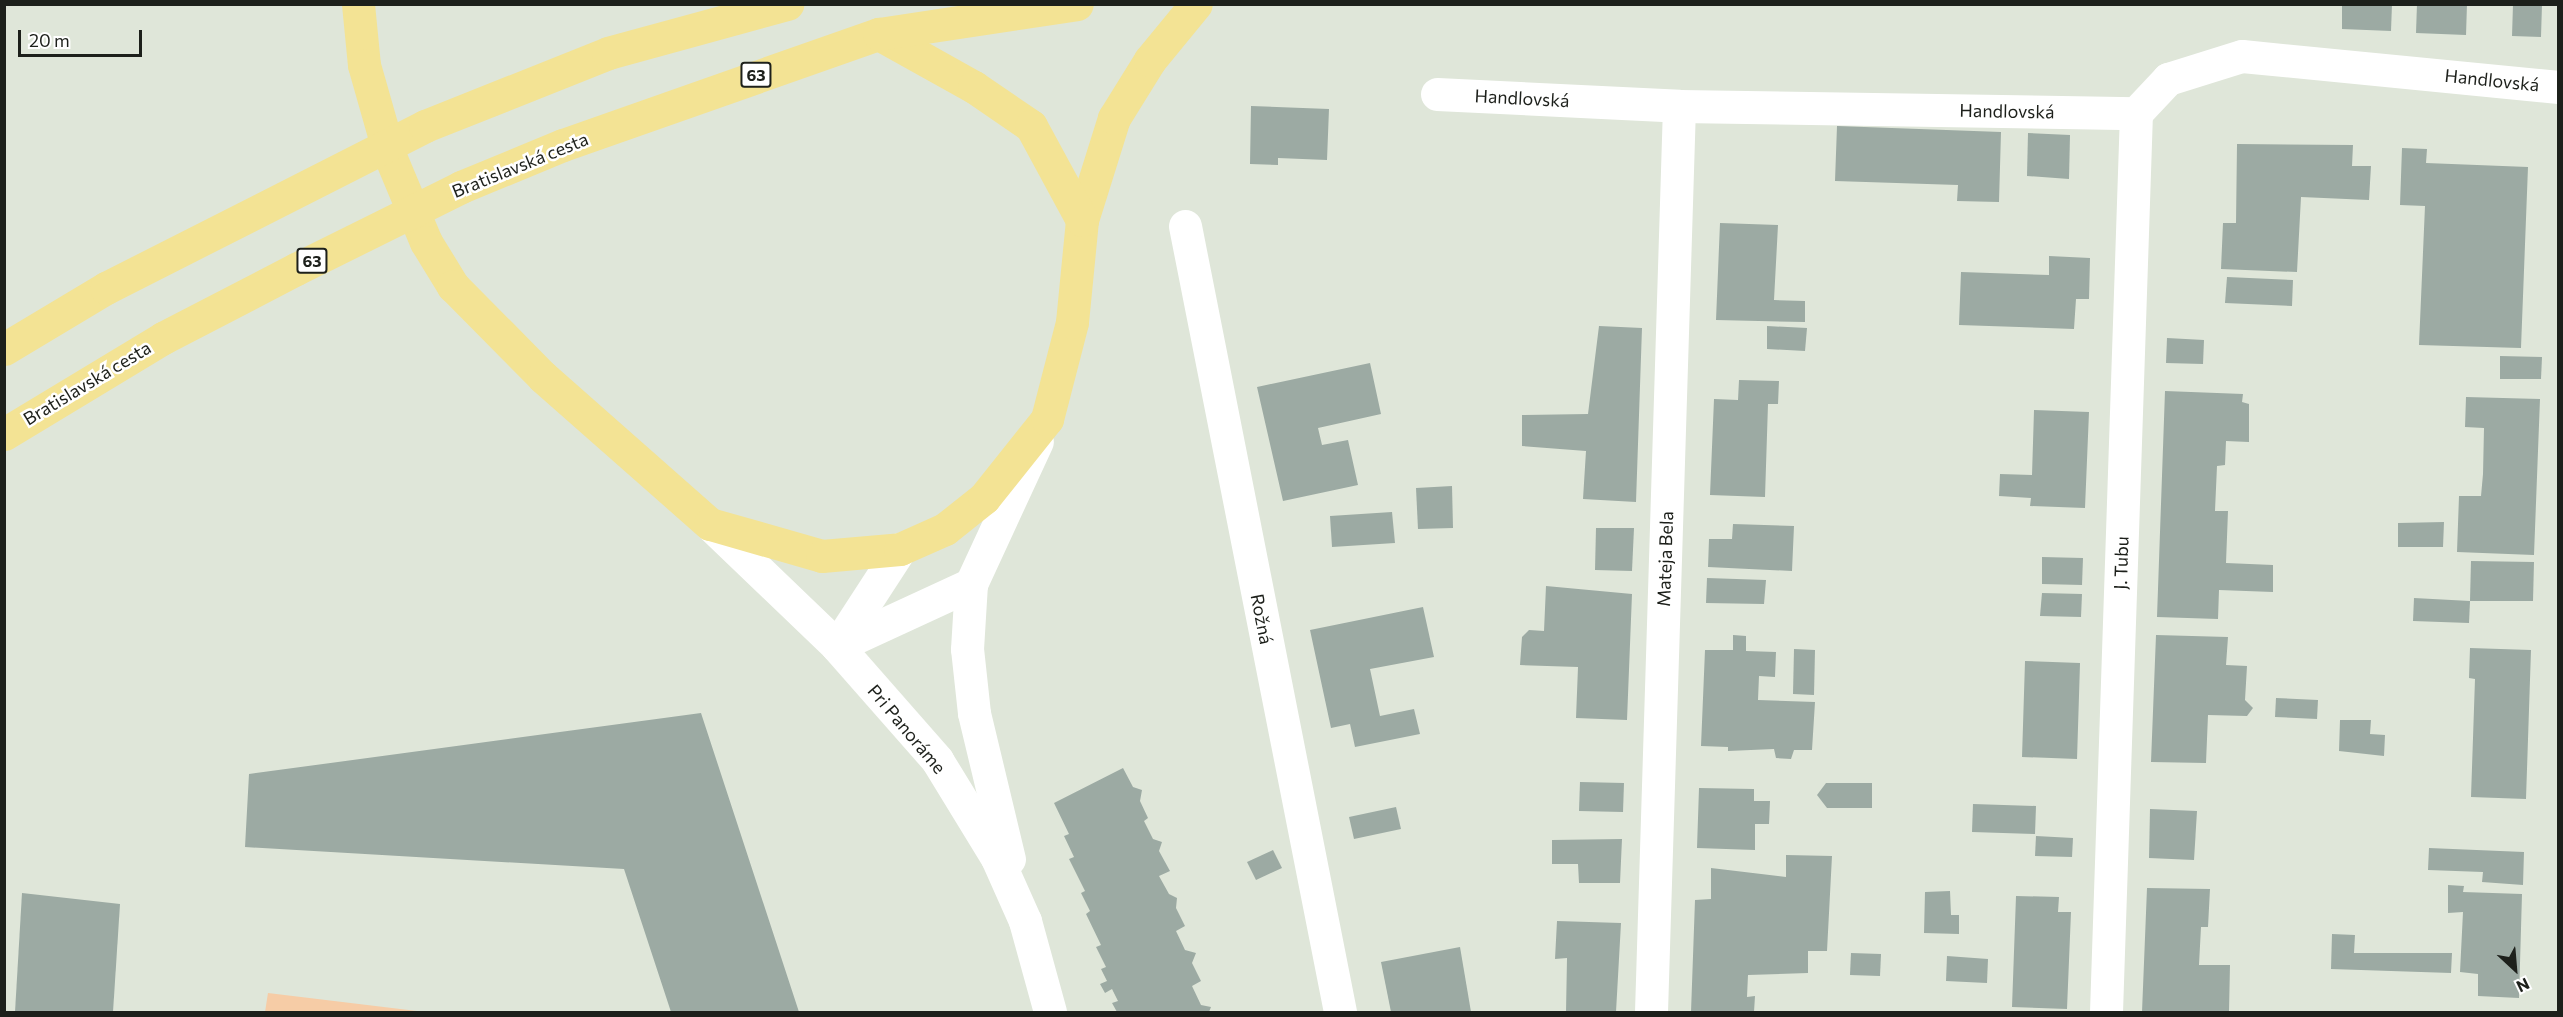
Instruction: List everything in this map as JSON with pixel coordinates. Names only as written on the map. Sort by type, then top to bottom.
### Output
[{"type":"main road","points":[[358,4],[364,65],[386,145],[426,242],[453,286],[543,377],[710,524],[822,556],[900,549],[945,529],[984,498],[1047,418],[1072,322],[1082,220],[1114,118],[1150,60],[1196,4]]},
{"type":"main road","points":[[4,349],[106,288],[426,126],[608,53],[787,4]]},
{"type":"main road","name":"Bratislavská cesta","points":[[4,434],[163,338],[461,187],[635,120],[879,34],[1077,4]]},
{"type":"main road","points":[[879,34],[974,87],[1031,126],[1082,220]]},
{"type":"street","name":"Handlovská","points":[[1437,94],[1679,106],[2136,113],[2168,79],[2242,56],[2559,87]]},
{"type":"street","name":"Mateja Bela","points":[[1651,1012],[1679,106]]},
{"type":"street","name":"J. Tubu","points":[[2106,1012],[2136,113]]},
{"type":"street","name":"Rožná","points":[[1185,226],[1340,1012]]},
{"type":"street","points":[[1025,921],[974,713],[967,650],[971,584],[1047,418]]},
{"type":"street","name":"Pri Panoráme","points":[[710,524],[837,646],[937,760],[997,858],[1025,921],[1050,1012]]},
{"type":"street","points":[[837,646],[900,549]]},
{"type":"street","points":[[837,646],[971,584]]},
{"type":"shaded area","points":[[268,993],[425,1012],[265,1012]]},
{"type":"building","points":[[2342,4],[2392,4],[2391,31],[2342,29]]},
{"type":"building","points":[[2417,4],[2467,4],[2466,35],[2416,33]]},
{"type":"building","points":[[2513,4],[2542,4],[2541,37],[2512,36]]},
{"type":"building","points":[[1251,106],[1329,109],[1327,160],[1278,158],[1278,165],[1250,164]]},
{"type":"building","points":[[1837,126],[2001,132],[1999,202],[1957,201],[1958,185],[1835,181]]},
{"type":"building","points":[[2028,133],[2070,135],[2069,179],[2027,176]]},
{"type":"building","points":[[2237,144],[2353,145],[2352,166],[2371,166],[2369,200],[2301,197],[2297,272],[2221,269],[2223,223],[2236,223]]},
{"type":"building","points":[[2402,148],[2427,149],[2426,163],[2528,167],[2521,348],[2419,345],[2425,206],[2400,205]]},
{"type":"building","points":[[1720,223],[1778,225],[1774,300],[1805,301],[1805,322],[1716,320]]},
{"type":"building","points":[[2049,256],[2090,258],[2089,299],[2076,299],[2074,329],[1959,325],[1961,272],[2049,275]]},
{"type":"building","points":[[2227,277],[2293,280],[2292,306],[2225,303]]},
{"type":"building","points":[[1599,326],[1642,328],[1636,502],[1583,499],[1586,451],[1522,446],[1522,415],[1588,414]]},
{"type":"building","points":[[1767,326],[1807,328],[1805,351],[1767,349]]},
{"type":"building","points":[[2167,338],[2204,340],[2203,364],[2166,363]]},
{"type":"building","points":[[2500,356],[2542,357],[2541,379],[2500,379]]},
{"type":"building","points":[[1370,363],[1381,414],[1318,428],[1322,445],[1348,440],[1358,485],[1283,501],[1257,387]]},
{"type":"building","points":[[1739,380],[1779,381],[1778,404],[1768,404],[1765,497],[1710,495],[1714,399],[1738,400]]},
{"type":"building","points":[[2165,391],[2243,394],[2242,402],[2249,404],[2249,442],[2226,441],[2225,465],[2217,466],[2215,511],[2228,511],[2226,563],[2273,565],[2273,592],[2219,590],[2218,619],[2157,617]]},
{"type":"building","points":[[2466,397],[2540,399],[2534,555],[2457,552],[2459,496],[2481,496],[2483,474],[2484,428],[2465,427]]},
{"type":"building","points":[[2034,410],[2089,412],[2085,508],[2030,506],[2031,498],[1999,496],[2000,474],[2032,475]]},
{"type":"building","points":[[1452,486],[1453,528],[1418,529],[1416,488]]},
{"type":"building","points":[[1392,512],[1395,543],[1332,547],[1330,516]]},
{"type":"building","points":[[2444,522],[2443,547],[2398,547],[2398,523]]},
{"type":"building","points":[[1733,524],[1794,526],[1792,571],[1708,567],[1709,539],[1732,539]]},
{"type":"building","points":[[1596,528],[1634,528],[1632,571],[1595,570]]},
{"type":"building","points":[[2042,557],[2083,558],[2082,585],[2042,584]]},
{"type":"building","points":[[2471,561],[2534,562],[2533,601],[2470,601]]},
{"type":"building","points":[[1707,578],[1766,580],[1764,604],[1706,603]]},
{"type":"building","points":[[1546,586],[1632,594],[1627,720],[1576,718],[1578,667],[1520,665],[1522,637],[1529,630],[1544,631]]},
{"type":"building","points":[[2042,593],[2082,594],[2081,617],[2040,616]]},
{"type":"building","points":[[2414,598],[2470,601],[2469,623],[2413,621]]},
{"type":"building","points":[[1423,607],[1434,657],[1370,669],[1380,716],[1414,709],[1420,734],[1355,747],[1350,724],[1331,728],[1310,630]]},
{"type":"building","points":[[1733,635],[1746,636],[1746,651],[1776,652],[1775,677],[1759,676],[1758,700],[1815,702],[1812,750],[1794,750],[1791,759],[1776,758],[1774,749],[1728,751],[1728,747],[1701,746],[1705,650],[1733,650]]},
{"type":"building","points":[[2156,635],[2228,637],[2226,665],[2247,666],[2245,700],[2253,708],[2247,716],[2208,715],[2206,763],[2151,762]]},
{"type":"building","points":[[2470,648],[2531,650],[2526,799],[2471,797],[2475,679],[2469,678]]},
{"type":"building","points":[[1794,649],[1815,650],[1814,695],[1793,694]]},
{"type":"building","points":[[2025,661],[2080,663],[2077,759],[2022,757]]},
{"type":"building","points":[[2276,698],[2318,700],[2317,719],[2275,717]]},
{"type":"building","points":[[701,713],[799,1012],[671,1012],[624,869],[245,847],[249,774]]},
{"type":"building","points":[[2340,720],[2371,720],[2370,734],[2385,735],[2384,756],[2339,751]]},
{"type":"building","points":[[1123,768],[1133,787],[1142,790],[1140,801],[1148,818],[1144,821],[1153,839],[1162,842],[1159,851],[1170,871],[1159,876],[1169,894],[1177,898],[1176,908],[1185,926],[1176,931],[1185,950],[1196,953],[1192,963],[1201,981],[1192,986],[1201,1005],[1211,1007],[1209,1012],[1117,1012],[1112,1003],[1118,1001],[1112,989],[1105,993],[1100,984],[1107,981],[1101,969],[1106,967],[1096,947],[1101,945],[1086,914],[1090,911],[1081,893],[1085,891],[1069,859],[1074,857],[1064,836],[1069,834],[1054,803]]},
{"type":"building","points":[[1580,782],[1624,783],[1623,812],[1579,811]]},
{"type":"building","points":[[1826,783],[1872,783],[1872,808],[1827,808],[1817,795]]},
{"type":"building","points":[[1699,788],[1754,789],[1754,801],[1770,801],[1769,824],[1755,824],[1755,850],[1697,848]]},
{"type":"building","points":[[1973,804],[2036,806],[2035,834],[1972,832]]},
{"type":"building","points":[[1396,807],[1401,829],[1354,839],[1349,817]]},
{"type":"building","points":[[2150,809],[2197,811],[2194,860],[2149,858]]},
{"type":"building","points":[[2036,836],[2073,838],[2072,857],[2035,856]]},
{"type":"building","points":[[1622,839],[1620,883],[1579,883],[1578,864],[1552,864],[1552,840]]},
{"type":"building","points":[[2429,848],[2524,852],[2523,885],[2482,882],[2483,872],[2428,870]]},
{"type":"building","points":[[1273,850],[1282,868],[1256,880],[1247,862]]},
{"type":"building","points":[[1786,855],[1832,856],[1827,951],[1808,951],[1808,973],[1748,975],[1747,997],[1755,996],[1754,1012],[1691,1012],[1695,900],[1711,899],[1711,868],[1786,877]]},
{"type":"building","points":[[2448,885],[2464,886],[2463,892],[2522,894],[2519,998],[2478,996],[2478,974],[2460,972],[2463,912],[2448,913]]},
{"type":"building","points":[[2147,888],[2210,889],[2208,927],[2201,927],[2199,965],[2230,965],[2229,1012],[2142,1012]]},
{"type":"building","points":[[1950,891],[1951,915],[1959,915],[1959,934],[1924,933],[1925,892]]},
{"type":"building","points":[[22,893],[120,904],[113,1012],[15,1012]]},
{"type":"building","points":[[2016,896],[2059,897],[2058,912],[2071,912],[2067,1009],[2012,1007]]},
{"type":"building","points":[[1557,921],[1621,923],[1616,1012],[1566,1012],[1567,958],[1555,959]]},
{"type":"building","points":[[2332,934],[2355,935],[2354,953],[2452,953],[2451,973],[2331,969]]},
{"type":"building","points":[[1460,947],[1471,1012],[1391,1012],[1381,962]]},
{"type":"building","points":[[1851,953],[1881,954],[1880,976],[1850,975]]},
{"type":"building","points":[[1947,956],[1988,959],[1987,983],[1946,981]]}]
